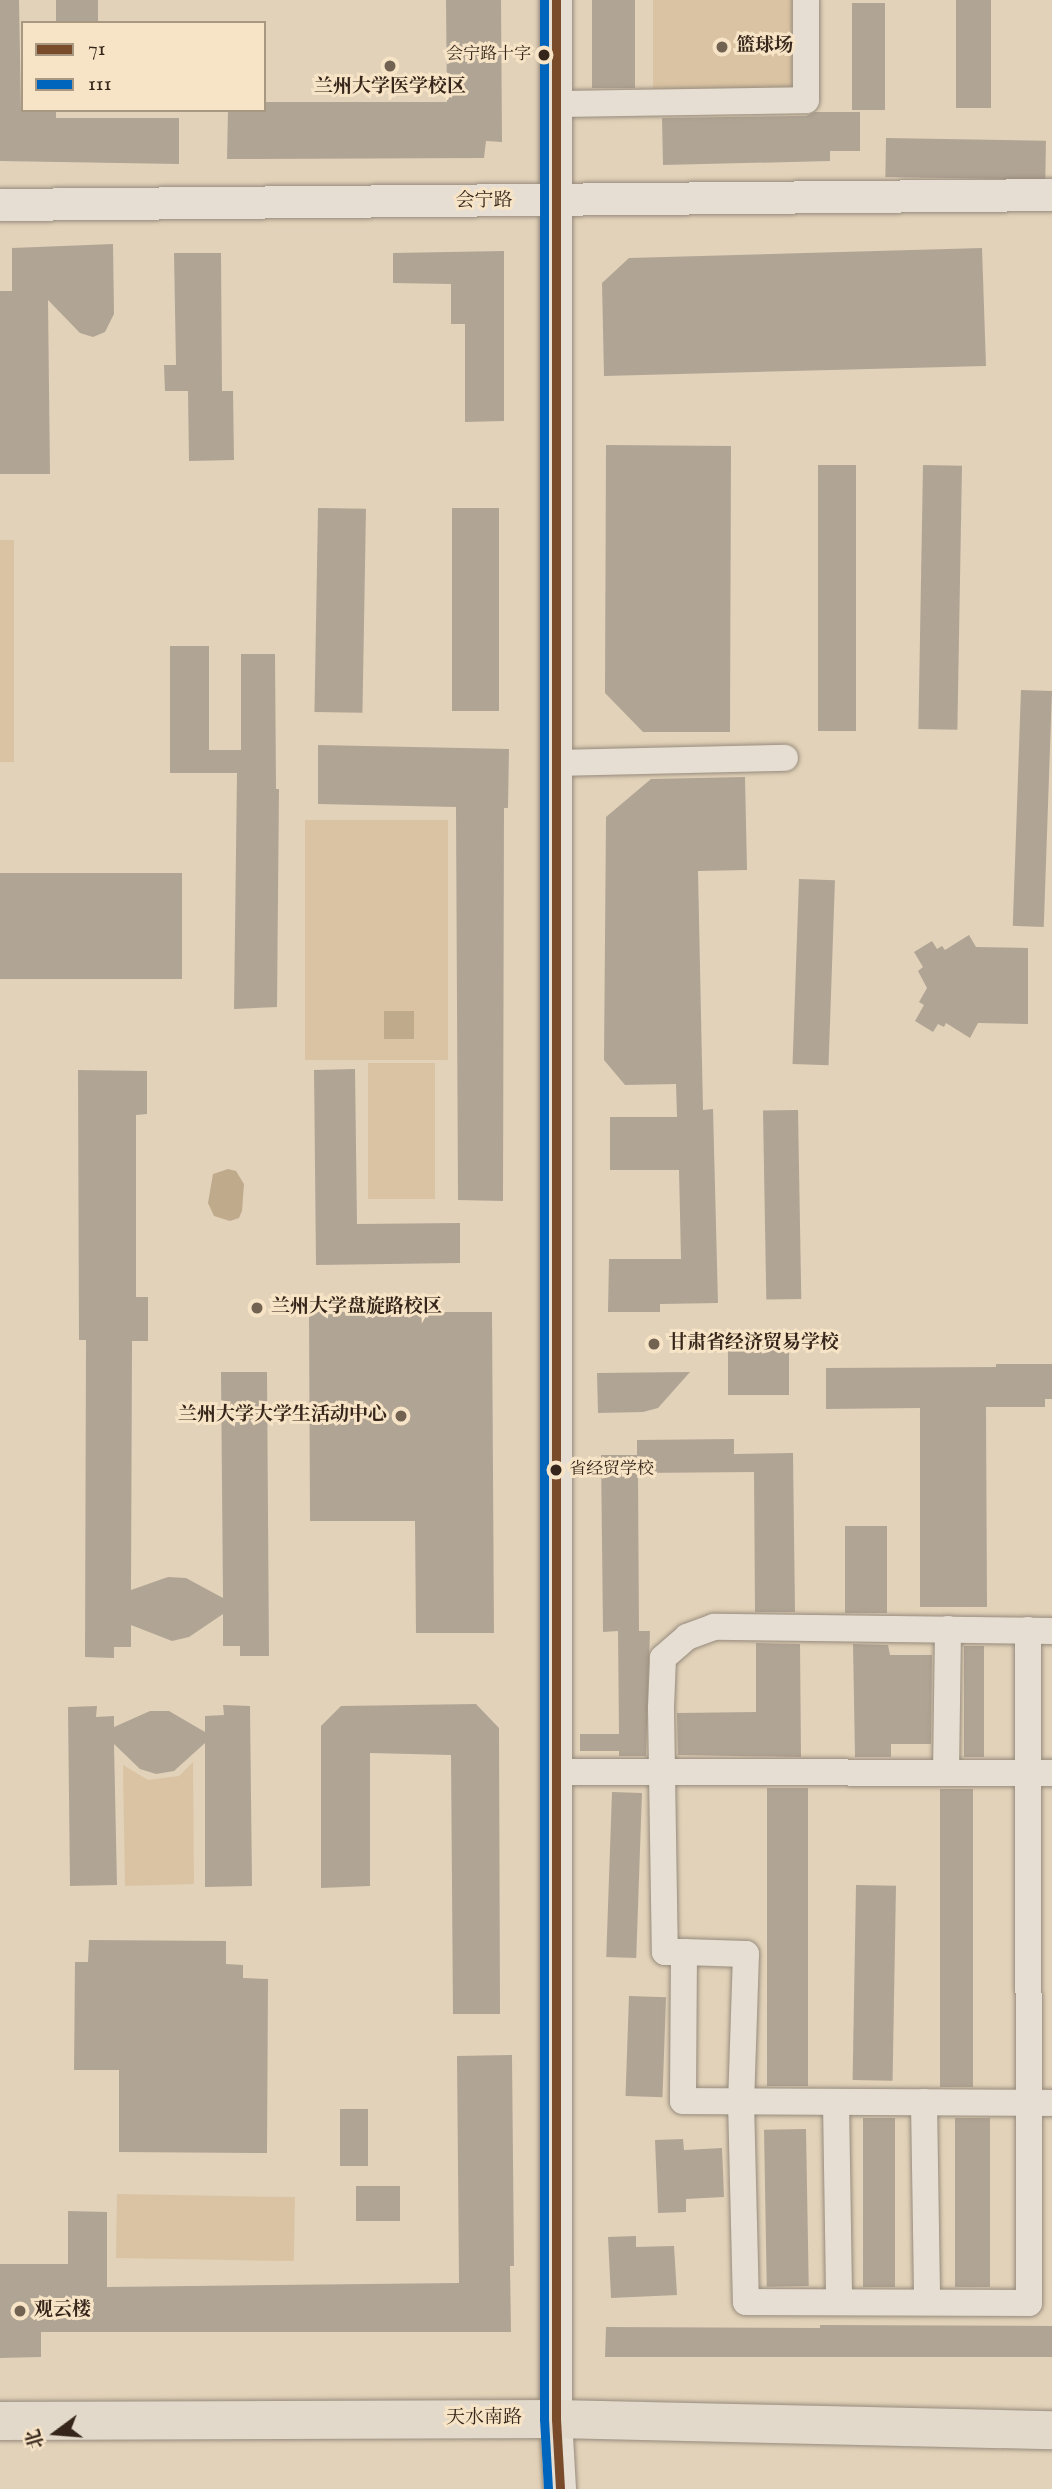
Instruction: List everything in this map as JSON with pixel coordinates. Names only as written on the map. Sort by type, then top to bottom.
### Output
[{"type":"main road","name":"天水南路","points":[[0,2421],[556,2419],[1052,2430]]},
{"type":"street","points":[[556,0],[556,2419],[560,2489]]},
{"type":"street","points":[[557,104],[806,100],[806,0]]},
{"type":"street","name":"会宁路","points":[[0,205],[1052,195]]},
{"type":"street","points":[[557,762],[785,758]]},
{"type":"street","points":[[714,1627],[1040,1631],[1041,2103],[1029,2302],[746,2302],[741,2101],[746,1954],[665,1952],[663,1658],[687,1637],[714,1627]]},
{"type":"street","points":[[946,1773],[948,1629]]},
{"type":"street","points":[[556,1772],[1040,1773]]},
{"type":"street","points":[[684,1952],[683,2101],[1041,2103]]},
{"type":"street","points":[[836,2102],[839,2302]]},
{"type":"street","points":[[924,2102],[927,2302]]},
{"type":"shaded area","name":"篮球场","points":[[653,0],[792,0],[792,93],[653,93]]},
{"type":"shaded area","points":[[0,540],[14,540],[14,762],[0,762]]},
{"type":"shaded area","points":[[305,820],[448,820],[448,1060],[305,1060]]},
{"type":"shaded area","points":[[384,1011],[414,1011],[414,1039],[384,1039]]},
{"type":"shaded area","points":[[368,1063],[435,1063],[435,1199],[368,1199]]},
{"type":"shaded area","points":[[228,1169],[236,1171],[244,1184],[242,1211],[239,1218],[230,1221],[214,1216],[208,1203],[213,1174]]},
{"type":"shaded area","points":[[193,1762],[194,1884],[125,1886],[123,1765],[148,1780],[179,1776]]},
{"type":"shaded area","points":[[117,2194],[295,2197],[294,2261],[116,2258]]},
{"type":"building","points":[[0,0],[19,0],[21,112],[56,112],[56,118],[179,118],[179,164],[0,161]]},
{"type":"building","points":[[56,0],[98,0],[98,21],[56,21]]},
{"type":"building","points":[[446,0],[501,0],[502,142],[486,141],[484,158],[227,159],[228,112],[266,112],[266,102],[447,102]]},
{"type":"building","points":[[592,0],[635,0],[635,88],[592,88]]},
{"type":"building","points":[[956,0],[991,0],[991,108],[956,108]]},
{"type":"building","points":[[852,3],[885,3],[885,110],[852,110]]},
{"type":"building","points":[[815,112],[860,112],[860,151],[830,151],[830,161],[663,165],[662,118],[806,116]]},
{"type":"building","points":[[886,138],[1046,141],[1045,180],[885,177]]},
{"type":"building","points":[[113,244],[114,314],[105,332],[93,337],[80,333],[48,300],[50,474],[0,474],[0,291],[12,291],[12,248]]},
{"type":"building","points":[[982,248],[986,366],[604,376],[602,283],[629,258]]},
{"type":"building","points":[[504,251],[504,421],[465,422],[465,324],[451,324],[451,284],[393,283],[393,253]]},
{"type":"building","points":[[174,253],[221,253],[222,391],[233,391],[234,460],[189,461],[188,391],[165,391],[164,365],[176,365]]},
{"type":"building","points":[[606,445],[731,446],[730,732],[643,732],[605,693]]},
{"type":"building","points":[[818,465],[856,465],[856,731],[818,731]]},
{"type":"building","points":[[923,465],[962,466],[957,730],[918,729]]},
{"type":"building","points":[[318,508],[366,509],[362,713],[314,712]]},
{"type":"building","points":[[452,508],[499,508],[499,711],[452,711]]},
{"type":"building","points":[[170,646],[209,646],[209,750],[241,750],[241,654],[275,654],[276,789],[279,789],[277,1007],[234,1009],[237,773],[170,773]]},
{"type":"building","points":[[1021,690],[1052,691],[1044,927],[1013,926]]},
{"type":"building","points":[[318,745],[509,749],[508,808],[504,808],[503,1201],[458,1200],[456,807],[318,804]]},
{"type":"building","points":[[745,777],[747,870],[698,871],[703,1110],[713,1109],[718,1303],[660,1304],[660,1312],[608,1312],[609,1259],[681,1259],[679,1170],[610,1170],[610,1117],[677,1117],[676,1084],[625,1085],[604,1060],[606,817],[651,779]]},
{"type":"building","points":[[0,873],[182,873],[182,979],[0,979]]},
{"type":"building","points":[[799,879],[835,880],[829,1065],[793,1064]]},
{"type":"building","points":[[969,935],[976,947],[1028,948],[1028,1024],[978,1023],[970,1038],[946,1023],[944,1027],[938,1024],[933,1032],[915,1021],[924,1005],[919,1002],[927,988],[918,971],[923,967],[914,952],[932,941],[937,949],[942,946],[945,950]]},
{"type":"building","points":[[355,1069],[357,1224],[460,1223],[460,1263],[316,1265],[314,1070]]},
{"type":"building","points":[[78,1070],[147,1071],[147,1114],[136,1115],[136,1297],[148,1297],[148,1341],[132,1341],[131,1590],[168,1577],[186,1578],[223,1598],[221,1372],[267,1372],[269,1656],[240,1656],[240,1646],[223,1646],[223,1614],[189,1637],[172,1641],[131,1625],[131,1647],[114,1647],[114,1658],[85,1657],[86,1340],[79,1340]]},
{"type":"building","points":[[798,1110],[801,1299],[766,1300],[763,1111]]},
{"type":"building","name":"兰州大学大学生活动中心","points":[[309,1312],[492,1312],[494,1633],[416,1633],[415,1521],[310,1521]]},
{"type":"building","points":[[728,1341],[789,1341],[789,1395],[728,1395]]},
{"type":"building","points":[[996,1364],[1052,1364],[1052,1399],[1045,1399],[1045,1407],[986,1407],[987,1607],[920,1607],[920,1408],[826,1409],[826,1368],[996,1367]]},
{"type":"building","points":[[690,1372],[658,1408],[643,1412],[598,1413],[597,1373]]},
{"type":"building","points":[[734,1439],[734,1454],[793,1453],[795,1612],[755,1612],[754,1472],[638,1473],[639,1631],[650,1631],[646,1756],[619,1756],[619,1751],[580,1751],[580,1734],[619,1734],[618,1631],[603,1632],[601,1455],[637,1455],[637,1440]]},
{"type":"building","points":[[845,1526],[887,1526],[887,1613],[845,1613]]},
{"type":"building","points":[[756,1643],[800,1644],[801,1757],[678,1755],[677,1713],[756,1712]]},
{"type":"building","points":[[853,1644],[888,1645],[890,1655],[932,1655],[931,1744],[891,1744],[891,1757],[855,1757]]},
{"type":"building","points":[[964,1646],[984,1646],[984,1757],[964,1757]]},
{"type":"building","points":[[476,1704],[499,1728],[500,2014],[453,2014],[451,1755],[370,1753],[370,1886],[321,1888],[321,1726],[341,1706]]},
{"type":"building","points":[[223,1705],[250,1706],[252,1886],[205,1887],[205,1743],[174,1771],[156,1774],[140,1769],[114,1744],[117,1885],[70,1886],[68,1707],[97,1706],[96,1717],[114,1716],[114,1727],[150,1711],[169,1711],[205,1732],[205,1716],[224,1715]]},
{"type":"building","points":[[767,1788],[808,1788],[808,2086],[767,2086]]},
{"type":"building","points":[[940,1789],[973,1789],[973,2087],[940,2087]]},
{"type":"building","points":[[612,1792],[642,1793],[636,1958],[606,1957]]},
{"type":"building","points":[[856,1885],[896,1886],[893,2081],[853,2080]]},
{"type":"building","points":[[89,1940],[226,1941],[226,1964],[243,1965],[243,1978],[268,1979],[267,2153],[119,2152],[119,2070],[74,2070],[75,1962],[88,1962]]},
{"type":"building","points":[[629,1996],[666,1997],[662,2097],[626,2096]]},
{"type":"building","points":[[512,2055],[514,2266],[510,2266],[511,2332],[41,2332],[41,2357],[0,2358],[0,2264],[68,2264],[68,2211],[107,2212],[107,2287],[459,2283],[457,2056]]},
{"type":"building","points":[[340,2109],[368,2109],[368,2166],[340,2166]]},
{"type":"building","points":[[863,2118],[895,2118],[895,2287],[863,2287]]},
{"type":"building","points":[[955,2118],[990,2118],[990,2287],[955,2287]]},
{"type":"building","points":[[806,2129],[809,2286],[767,2287],[764,2130]]},
{"type":"building","points":[[683,2139],[684,2150],[722,2148],[724,2197],[686,2199],[686,2212],[658,2213],[655,2140]]},
{"type":"building","points":[[356,2186],[400,2186],[400,2221],[356,2221]]},
{"type":"building","points":[[636,2236],[636,2247],[674,2246],[677,2295],[611,2298],[608,2237]]},
{"type":"building","points":[[820,2325],[1052,2326],[1052,2357],[605,2357],[606,2327],[820,2328]]},
{"type":"transit line","name":"111","points":[[544,0],[544,2419],[548,2489]]},
{"type":"transit line","name":"71","points":[[556,0],[556,2419],[560,2489]]},
{"type":"place","name":"篮球场","points":[[722,47]]},
{"type":"place","name":"会宁路十字","points":[[544,55]]},
{"type":"place","name":"兰州大学医学校区","points":[[390,66]]},
{"type":"place","name":"兰州大学盘旋路校区","points":[[257,1308]]},
{"type":"place","name":"甘肃省经济贸易学校","points":[[654,1344]]},
{"type":"place","name":"兰州大学大学生活动中心","points":[[401,1416]]},
{"type":"place","name":"省经贸学校","points":[[556,1470]]},
{"type":"place","name":"观云楼","points":[[20,2311]]}]
